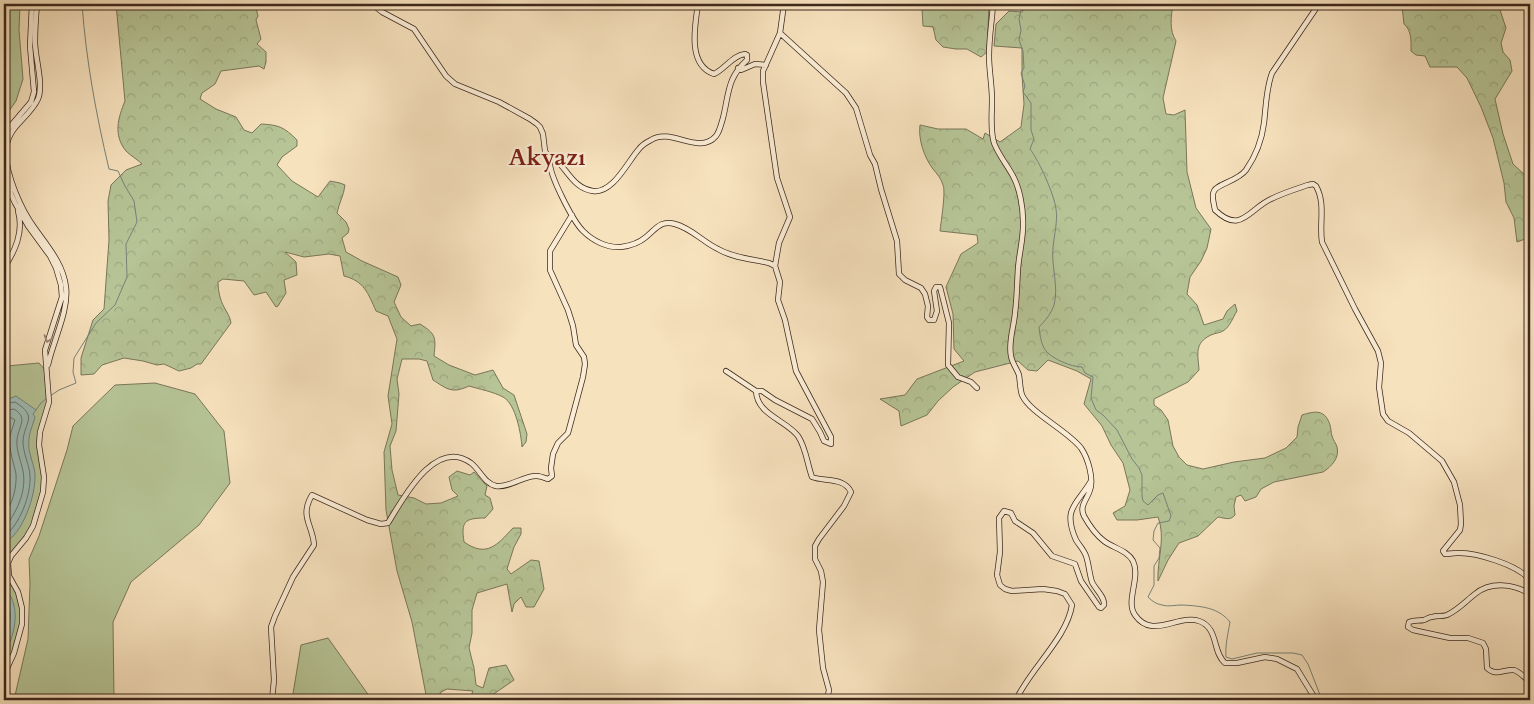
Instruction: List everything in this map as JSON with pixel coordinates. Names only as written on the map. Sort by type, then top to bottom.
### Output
[{"type":"street","points":[[4,136],[31,102],[34,92],[30,46],[32,4]]},
{"type":"street","points":[[37,4],[35,44],[40,88],[38,98],[30,111],[10,133],[6,152],[7,165],[16,195],[32,226],[62,270],[66,288],[61,323],[46,371]]},
{"type":"street","points":[[372,4],[382,12],[414,29],[446,76],[454,84],[499,102],[537,124],[543,134],[545,150],[550,159],[552,177],[582,230],[595,240],[609,246],[620,247],[633,244],[646,237],[660,224],[670,223],[686,228],[719,250],[775,266]]},
{"type":"street","points":[[550,159],[553,158],[557,161],[571,179],[580,185],[592,191],[600,191],[609,186],[621,174],[640,148],[655,137],[664,136],[701,144],[708,142],[715,136],[720,127],[732,77],[747,60],[747,56],[740,54],[721,71],[714,74],[707,72],[700,63],[695,44],[698,4]]},
{"type":"street","points":[[726,371],[756,391],[762,391],[775,400],[812,419],[824,441],[831,444],[831,437],[796,371],[785,320],[778,300],[780,282],[775,266],[779,243],[790,217],[778,178],[763,82],[763,71],[780,33],[784,4]]},
{"type":"street","points":[[993,4],[989,56],[994,142],[1015,180],[1021,203],[1023,222],[1011,357],[1019,374],[1022,394],[1028,403],[1082,449],[1092,480],[1091,488],[1082,507],[1084,514],[1100,538],[1127,553],[1132,558],[1136,567],[1132,607],[1134,614],[1141,622],[1150,626],[1158,626],[1198,621],[1208,627],[1213,634],[1220,658],[1225,663],[1237,663],[1265,657],[1277,658],[1296,669],[1316,700]]},
{"type":"street","points":[[1320,4],[1272,73],[1268,83],[1264,125],[1255,155],[1239,178],[1218,186],[1214,191],[1215,210],[1226,219],[1236,221],[1245,218],[1271,199],[1308,185],[1313,184],[1316,186],[1322,202],[1320,232],[1322,242],[1378,351],[1381,363],[1379,387],[1383,414],[1388,421],[1408,433],[1442,461],[1454,482],[1461,509],[1462,524],[1460,530],[1445,548],[1445,554],[1458,553],[1492,559],[1515,568],[1530,580]]},
{"type":"street","points":[[780,33],[852,100],[897,241],[899,274],[905,280],[921,288],[925,294],[928,306],[927,317],[929,320],[934,320],[937,311],[934,291],[936,287],[940,287],[949,323],[948,365],[958,377],[970,382],[977,388]]},
{"type":"street","points":[[738,68],[741,70],[755,64],[766,65]]},
{"type":"street","points":[[4,167],[11,194],[28,226],[50,256],[62,285],[60,308],[45,350],[49,402],[40,432],[39,445],[44,477],[43,492],[33,526],[8,563],[9,576],[18,592],[22,608],[22,624],[14,653],[4,675]]},
{"type":"street","points":[[4,268],[15,248],[20,230],[21,220],[16,203],[16,195]]},
{"type":"street","points":[[272,700],[274,680],[271,627],[293,577],[314,546],[307,523],[306,504],[312,495],[367,520],[381,524],[388,523],[401,500],[417,480],[431,465],[442,459],[464,459],[472,464],[488,482],[496,486],[506,485],[536,475],[548,479],[552,476],[553,454],[558,443],[568,432],[584,377],[585,364],[584,357],[576,345],[568,310],[550,270],[550,252],[572,215]]},
{"type":"street","points":[[756,391],[763,408],[775,419],[790,427],[798,437],[803,445],[812,477],[844,483],[851,492],[844,506],[815,546],[815,559],[823,582],[819,630],[823,668],[829,690],[827,700]]},
{"type":"street","points":[[1016,700],[1062,630],[1071,612],[1072,605],[1064,594],[1057,591],[1044,589],[1012,591],[1000,585],[998,575],[1000,552],[999,518],[1002,512],[1011,513],[1015,521],[1033,533],[1052,556],[1075,564],[1081,581],[1101,608],[1105,602],[1094,585],[1086,556],[1076,541],[1071,512],[1074,504],[1092,480]]},
{"type":"street","points":[[1530,594],[1521,588],[1504,585],[1487,588],[1476,593],[1452,613],[1444,616],[1413,620],[1409,622],[1408,627],[1413,630],[1440,636],[1476,640],[1483,644],[1486,649],[1487,668],[1489,670],[1496,673],[1512,670],[1519,672],[1530,682]]},
{"type":"green space","points":[[4,4],[20,4],[19,30],[23,79],[16,101],[4,118]]},
{"type":"green space","points":[[116,4],[255,4],[258,16],[256,20],[261,39],[257,44],[266,52],[264,69],[259,66],[221,71],[215,84],[202,93],[200,99],[216,109],[236,117],[244,130],[252,133],[261,124],[277,126],[288,132],[297,140],[297,146],[282,157],[277,165],[292,181],[318,197],[330,181],[345,185],[337,213],[346,222],[349,229],[348,233],[342,238],[346,252],[398,277],[401,285],[394,302],[401,317],[411,326],[420,324],[432,334],[435,340],[434,356],[449,365],[475,375],[493,370],[503,388],[514,395],[527,434],[526,442],[522,447],[519,427],[514,412],[508,401],[503,397],[469,386],[458,390],[446,388],[433,380],[427,361],[402,359],[397,379],[399,394],[396,431],[390,446],[392,470],[398,495],[414,498],[426,504],[441,503],[458,496],[452,490],[449,477],[457,471],[470,475],[474,472],[487,486],[485,495],[490,498],[493,509],[485,518],[472,519],[466,522],[463,530],[464,542],[472,547],[485,549],[497,544],[513,528],[521,528],[521,534],[514,547],[507,569],[511,574],[531,560],[539,561],[544,589],[534,607],[526,607],[521,597],[514,604],[512,612],[507,584],[477,593],[472,610],[472,633],[469,648],[476,685],[483,688],[489,668],[506,665],[514,680],[485,700],[469,700],[473,691],[447,689],[441,692],[437,700],[427,700],[412,622],[397,571],[386,510],[384,452],[392,424],[388,396],[397,339],[388,316],[376,311],[368,293],[361,285],[351,278],[344,276],[340,256],[329,254],[304,257],[285,252],[296,262],[297,275],[284,280],[286,293],[276,307],[266,292],[254,295],[244,281],[223,279],[218,282],[220,298],[231,323],[201,364],[179,371],[164,364],[157,365],[124,358],[102,365],[94,374],[81,375],[81,358],[93,320],[104,309],[109,240],[108,201],[111,185],[126,170],[142,164],[126,151],[119,139],[118,133],[120,114],[125,101]]},
{"type":"green space","points":[[926,4],[989,4],[987,52],[981,57],[967,49],[943,47],[936,40],[933,27],[923,26],[922,9]]},
{"type":"green space","points":[[1026,4],[1173,4],[1171,28],[1176,41],[1163,98],[1166,114],[1174,115],[1185,110],[1187,172],[1196,208],[1211,229],[1207,248],[1190,277],[1187,294],[1197,305],[1204,325],[1223,319],[1227,311],[1235,304],[1237,311],[1222,332],[1211,335],[1199,345],[1199,370],[1188,382],[1154,399],[1154,405],[1161,410],[1168,420],[1173,446],[1179,457],[1187,465],[1203,469],[1265,458],[1286,448],[1297,437],[1302,415],[1315,412],[1319,412],[1328,420],[1338,451],[1332,465],[1323,472],[1274,482],[1261,489],[1256,497],[1245,501],[1241,495],[1236,497],[1235,515],[1229,519],[1218,517],[1198,536],[1179,543],[1158,581],[1161,533],[1158,517],[1117,520],[1113,513],[1125,506],[1130,490],[1123,463],[1111,445],[1102,426],[1084,404],[1091,379],[1077,371],[1048,360],[1037,371],[1028,370],[1018,361],[975,372],[953,387],[927,415],[901,426],[899,411],[880,399],[905,395],[917,379],[964,361],[954,349],[953,314],[946,287],[961,254],[978,243],[977,235],[940,231],[944,189],[941,180],[924,153],[920,136],[920,125],[938,129],[966,129],[983,139],[985,133],[1000,142],[1021,127],[1024,104],[1022,48],[994,46],[996,24],[1009,11],[1022,12]]},
{"type":"green space","points":[[1401,4],[1498,4],[1506,28],[1501,43],[1503,52],[1510,60],[1512,71],[1495,99],[1503,134],[1513,164],[1526,176],[1525,239],[1517,242],[1514,218],[1506,202],[1504,183],[1493,138],[1467,78],[1457,67],[1430,67],[1425,56],[1416,55],[1411,51],[1410,36],[1404,24]]},
{"type":"green space","points":[[39,363],[46,371],[49,402],[40,432],[43,492],[33,526],[11,556],[9,576],[18,592],[22,624],[4,675],[4,368],[7,366]]},
{"type":"green space","points":[[155,383],[195,394],[224,431],[230,483],[199,525],[131,582],[113,622],[114,700],[14,700],[28,639],[29,559],[39,536],[73,426],[115,385]]},
{"type":"green space","points":[[328,638],[372,700],[292,700],[301,645]]},
{"type":"water","points":[[16,396],[36,410],[33,414],[35,417],[29,444],[35,483],[31,503],[22,523],[11,538],[4,543],[4,399]]},
{"type":"water","points":[[4,587],[14,604],[15,619],[13,634],[4,655]]},
{"type":"waterway","points":[[50,396],[76,383],[73,372],[74,358],[96,323],[115,305],[127,277],[126,244],[137,222],[134,201],[118,171],[109,169],[92,87],[82,4]]},
{"type":"waterway","points":[[1024,4],[1019,19],[1021,30],[1019,40],[1023,51],[1024,68],[1021,73],[1025,86],[1023,92],[1031,103],[1031,130],[1034,139],[1030,149],[1038,161],[1049,187],[1055,203],[1056,214],[1053,243],[1055,298],[1051,311],[1039,327],[1041,340],[1046,351],[1053,357],[1068,364],[1082,367],[1085,373],[1093,377],[1091,398],[1096,410],[1117,430],[1132,459],[1139,468],[1142,475],[1143,501],[1148,505],[1158,495],[1163,493],[1171,516],[1169,521],[1158,523],[1154,531],[1153,540],[1160,548],[1159,558],[1154,566],[1154,585],[1148,597],[1160,605],[1202,607],[1220,613],[1230,622],[1226,657],[1232,659],[1257,653],[1293,653],[1302,655],[1308,664],[1322,700]]},
{"type":"waterway","points":[[36,410],[47,398]]},
{"type":"district","name":"Akyazı","points":[[547,157]]}]
